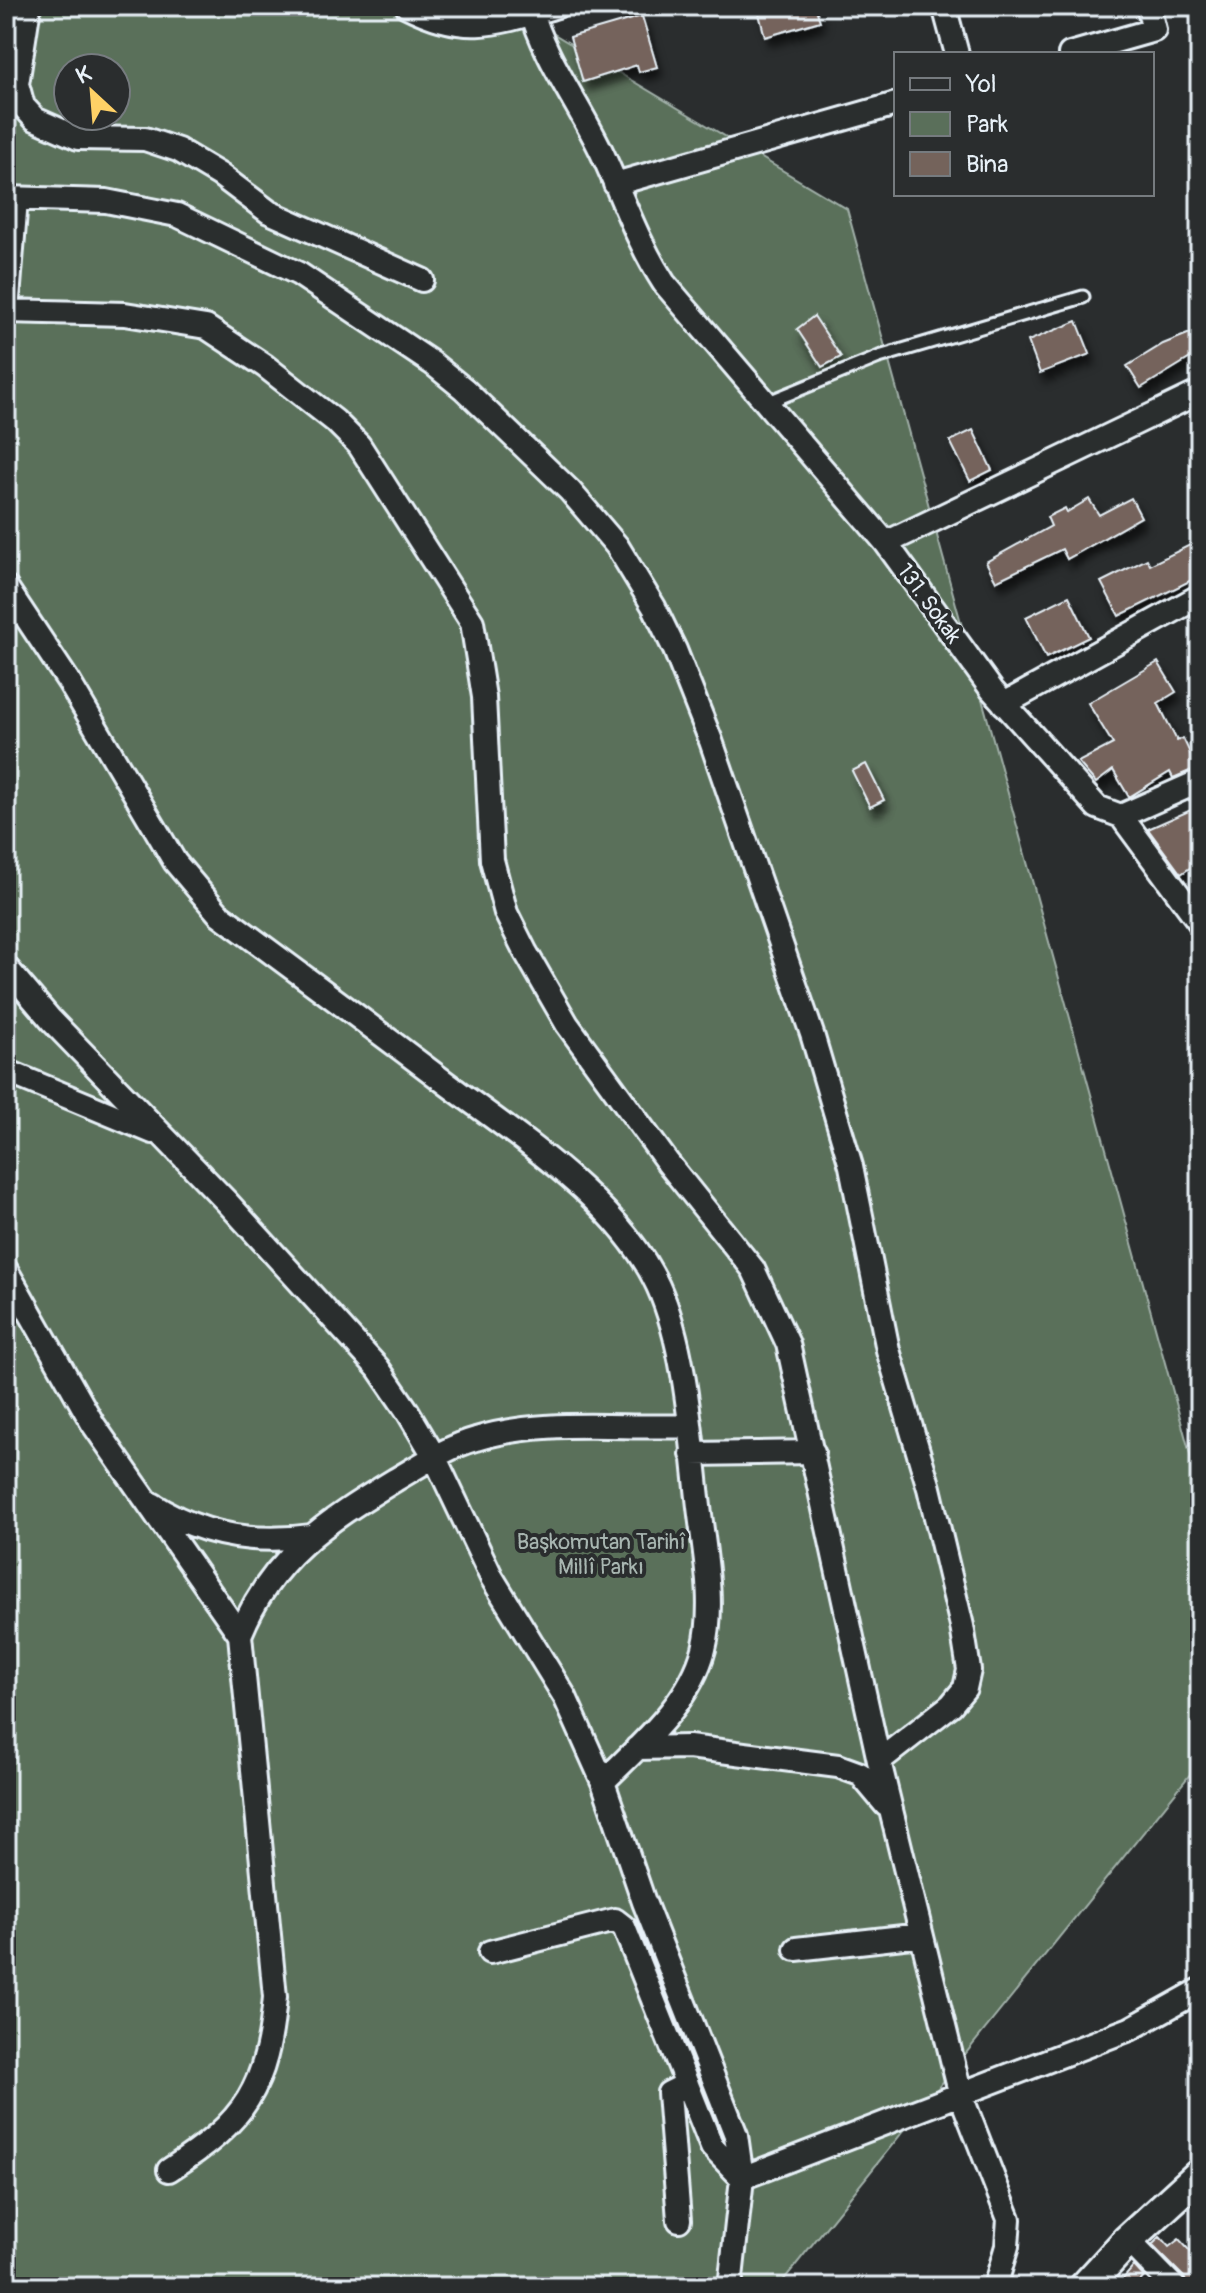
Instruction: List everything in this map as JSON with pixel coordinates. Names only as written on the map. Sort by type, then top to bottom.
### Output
[{"type":"main road","points":[[1085,2287],[1128,2240],[1200,2174]]},
{"type":"street","points":[[29,6],[17,84],[23,106],[35,119],[78,138],[145,139],[178,150],[220,175],[269,212],[422,280]]},
{"type":"street","points":[[407,6],[437,21],[457,26],[557,6]]},
{"type":"street","points":[[944,6],[956,52]]},
{"type":"street","points":[[1077,52],[1154,30],[1148,6]]},
{"type":"street","points":[[531,10],[556,73],[603,154],[645,253],[664,283],[886,543]]},
{"type":"street","points":[[615,184],[894,105]]},
{"type":"street","points":[[879,1761],[951,1705],[965,1688],[969,1670],[962,1626],[929,1488],[888,1350],[851,1166],[812,1034],[711,741],[675,650],[654,607],[617,546],[570,491],[464,389],[432,363],[312,282],[177,215],[106,201],[11,199],[6,311],[125,314],[206,327],[265,366],[335,421],[359,445],[472,622],[484,697],[492,860],[506,913],[567,1024],[668,1163],[753,1269],[788,1344],[879,1761],[961,2096],[1009,2219],[1007,2246],[995,2287]]},
{"type":"street","name":"131. Sokak","points":[[1200,392],[886,543],[1004,704],[1097,807],[1121,816],[1200,923]]},
{"type":"street","points":[[6,587],[69,682],[175,862],[219,914],[571,1181],[634,1244],[658,1287],[677,1351],[692,1454],[707,1587],[704,1649],[679,1701],[603,1782]]},
{"type":"street","points":[[1004,704],[1200,596]]},
{"type":"street","points":[[1121,816],[1200,781]]},
{"type":"street","points":[[6,967],[378,1368],[434,1456],[475,1545],[565,1697],[603,1782],[644,1902],[736,2135],[742,2178],[730,2287]]},
{"type":"street","points":[[6,1071],[160,1135]]},
{"type":"street","points":[[6,1270],[93,1424],[240,1635]]},
{"type":"street","points":[[169,2170],[224,2132],[237,2118],[257,2083],[271,2034],[275,1997],[240,1635],[255,1598],[326,1522],[434,1456],[476,1439],[535,1428],[688,1426]]},
{"type":"street","points":[[692,1454],[813,1452]]},
{"type":"street","points":[[144,1499],[170,1516],[241,1538],[272,1541],[311,1536]]},
{"type":"street","points":[[637,1748],[689,1747],[838,1766],[860,1774],[878,1790],[892,1815]]},
{"type":"street","points":[[490,1952],[615,1920],[624,1927],[712,2147],[742,2178]]},
{"type":"street","points":[[796,1949],[921,1935]]},
{"type":"street","points":[[742,2178],[1130,2029],[1200,1990]]},
{"type":"street","points":[[679,2220],[669,2093],[687,2084]]},
{"type":"street","points":[[1128,2240],[1174,2287]]},
{"type":"lane","points":[[766,403],[879,357],[1083,297]]},
{"type":"green space","name":"Başkomutan Tarihî Millî Parkı","points":[[6,6],[507,6],[847,209],[1200,1490],[1200,1762],[778,2287],[6,2287]]},
{"type":"building","points":[[757,6],[815,6],[820,21],[765,37]]},
{"type":"building","points":[[642,16],[657,67],[639,72],[637,65],[583,82],[570,37]]},
{"type":"building","points":[[814,316],[841,357],[822,367],[797,329]]},
{"type":"building","points":[[1077,321],[1090,354],[1040,373],[1028,341]]},
{"type":"building","points":[[1200,329],[1200,352],[1141,388],[1127,366],[1163,344]]},
{"type":"building","points":[[973,430],[992,470],[970,481],[950,441]]},
{"type":"building","points":[[1131,498],[1141,517],[1067,559],[1062,549],[996,581],[986,562],[1051,526],[1047,517],[1065,508],[1067,512],[1089,499],[1099,515]]},
{"type":"building","points":[[1200,540],[1200,576],[1119,616],[1101,582],[1147,559],[1150,565]]},
{"type":"building","points":[[1069,596],[1089,637],[1046,658],[1026,617]]},
{"type":"building","points":[[1158,662],[1176,692],[1158,703],[1177,741],[1183,738],[1197,768],[1173,778],[1170,772],[1129,797],[1113,770],[1096,783],[1078,762],[1113,744],[1088,703]]},
{"type":"building","points":[[866,764],[884,800],[870,807],[852,771]]},
{"type":"building","points":[[1200,806],[1200,861],[1181,874],[1148,829]]},
{"type":"building","points":[[1160,2237],[1169,2247],[1179,2239],[1200,2262],[1200,2287],[1188,2287],[1184,2277],[1152,2245]]},
{"type":"building","points":[[1134,2266],[1144,2277],[1135,2287],[1116,2287]]}]
